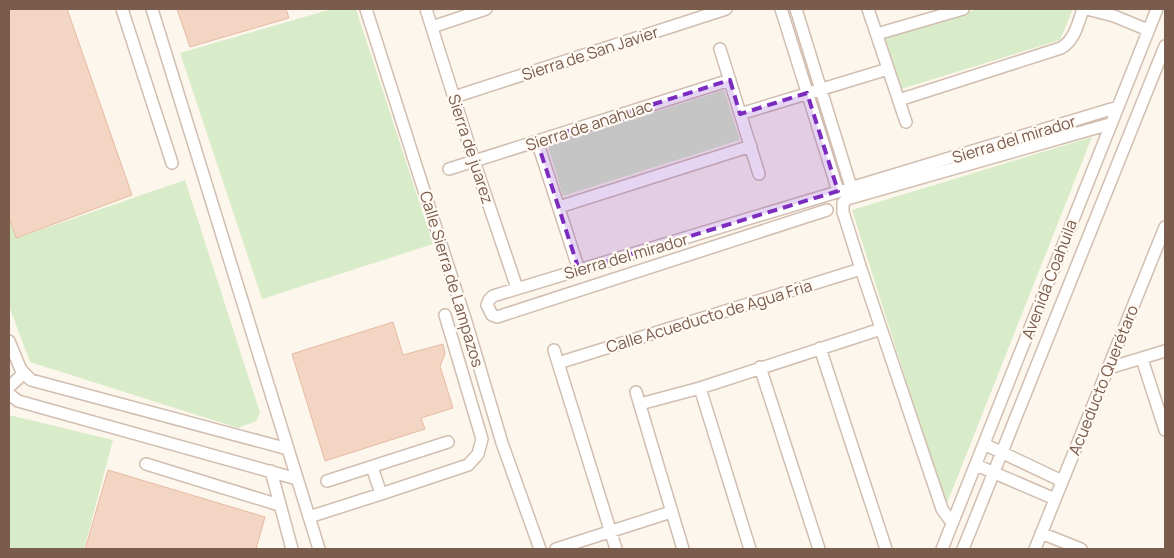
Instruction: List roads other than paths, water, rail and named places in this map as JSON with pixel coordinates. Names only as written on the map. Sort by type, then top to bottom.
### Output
[{"type":"street","points":[[122,9],[172,163]]},
{"type":"street","points":[[152,9],[319,549]]},
{"type":"street","name":"Calle Sierra de Lampazos","points":[[366,9],[467,325],[502,443],[540,549]]},
{"type":"street","name":"Sierra de juarez","points":[[426,9],[474,162],[517,288]]},
{"type":"street","points":[[432,27],[486,9]]},
{"type":"street","name":"Sierra de San Javier","points":[[454,97],[726,9]]},
{"type":"street","points":[[782,9],[838,191]]},
{"type":"street","points":[[796,9],[851,187]]},
{"type":"street","points":[[868,9],[906,122]]},
{"type":"street","points":[[877,34],[963,9]]},
{"type":"street","points":[[899,100],[1061,48],[1073,36],[1083,9]]},
{"type":"street","points":[[1087,9],[1114,16],[1148,30]]},
{"type":"street","name":"Avenida Coahuila","points":[[942,549],[1157,9]]},
{"type":"street","name":"Avenida Coahuila","points":[[963,549],[1165,46]]},
{"type":"street","points":[[720,50],[759,174]]},
{"type":"street","points":[[740,114],[888,69]]},
{"type":"street","name":"Sierra de anahuac","points":[[449,169],[730,80]]},
{"type":"street","name":"Sierra del mirador","points":[[827,210],[498,317],[492,315],[487,305],[488,300],[493,296],[517,288],[1118,107]]},
{"type":"street","name":"Sierra del mirador","points":[[861,269],[843,212],[842,203],[848,199],[1110,124]]},
{"type":"street","points":[[537,141],[579,270]]},
{"type":"street","points":[[559,207],[751,146]]},
{"type":"street","name":"Acueducto Querétaro","points":[[1035,549],[1165,227]]},
{"type":"street","points":[[710,231],[714,246]]},
{"type":"street","points":[[861,269],[942,509],[952,523]]},
{"type":"street","name":"Calle Acueducto de Agua Fria","points":[[558,363],[861,269]]},
{"type":"street","points":[[309,517],[468,465],[474,460],[481,446],[482,439],[445,315]]},
{"type":"street","points":[[640,404],[700,388],[881,329]]},
{"type":"street","points":[[9,340],[18,366],[31,380],[288,449]]},
{"type":"street","points":[[820,348],[886,549]]},
{"type":"street","points":[[554,350],[616,549]]},
{"type":"street","points":[[1109,368],[1165,351]]},
{"type":"street","points":[[1142,359],[1165,430]]},
{"type":"street","points":[[760,367],[819,549]]},
{"type":"street","points":[[9,387],[24,374]]},
{"type":"street","points":[[700,388],[750,549]]},
{"type":"street","points":[[636,392],[683,549]]},
{"type":"street","points":[[9,394],[18,400],[297,479]]},
{"type":"street","points":[[327,481],[448,442]]},
{"type":"street","points":[[984,444],[1062,481]]},
{"type":"street","points":[[146,464],[279,505]]},
{"type":"street","points":[[976,465],[1054,499]]},
{"type":"street","points":[[372,467],[382,494]]},
{"type":"street","points":[[271,471],[292,549]]},
{"type":"street","points":[[556,549],[671,512]]},
{"type":"street","points":[[1041,533],[1081,549]]}]
